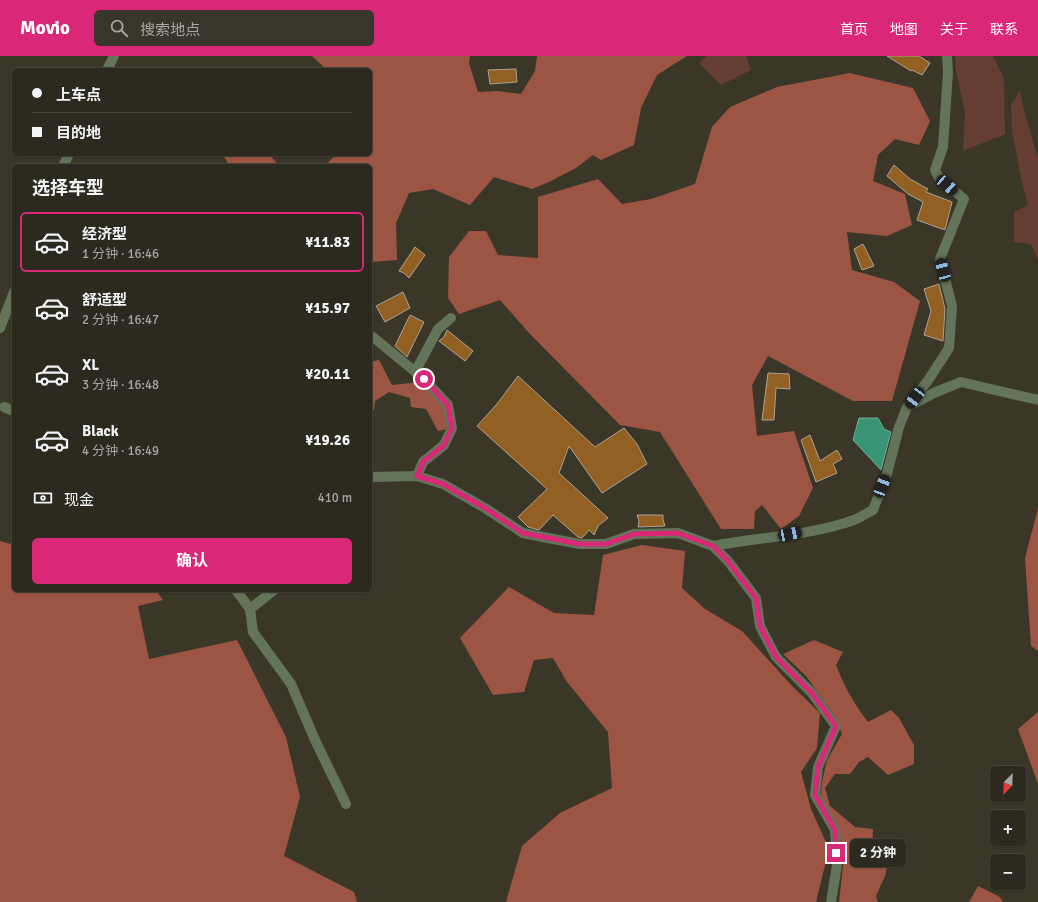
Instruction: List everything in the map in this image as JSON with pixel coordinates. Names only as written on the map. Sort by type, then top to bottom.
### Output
[{"type":"street","points":[[108,68],[114,56]]},
{"type":"street","points":[[713,546],[741,540],[775,537],[821,529],[855,520],[873,510],[887,474],[899,427],[907,407],[929,379],[949,348],[952,306],[940,258],[964,199],[939,178],[935,170],[943,146],[948,72],[947,56]]},
{"type":"street","points":[[0,328],[12,297]]},
{"type":"street","points":[[415,372],[438,329],[452,318]]},
{"type":"street","points":[[373,337],[424,379],[448,405],[452,428],[444,445],[423,462],[417,476]]},
{"type":"street","points":[[907,407],[960,382],[1038,400]]},
{"type":"street","points":[[4,407],[12,410]]},
{"type":"street","points":[[372,477],[417,476],[443,484],[485,508],[523,533],[580,544],[606,544],[634,534],[678,533],[713,546],[728,561],[756,598],[760,626],[776,657],[812,693],[836,726],[818,767],[815,795],[835,830],[837,865],[831,902]]},
{"type":"street","points":[[237,592],[250,609],[253,632],[291,684],[315,740],[346,804]]},
{"type":"street","points":[[250,609],[271,592]]},
{"type":"shaded area","points":[[312,56],[470,56],[469,63],[478,92],[497,91],[521,94],[535,71],[537,56],[687,56],[657,75],[641,108],[634,145],[601,160],[593,155],[576,168],[532,189],[494,177],[470,205],[433,189],[409,193],[396,223],[397,260],[372,262],[372,164],[327,164],[334,156],[372,156],[372,68],[325,68]]},
{"type":"shaded area","points":[[707,56],[746,56],[751,70],[721,85],[699,63]]},
{"type":"shaded area","points":[[955,56],[993,56],[1004,78],[1005,134],[963,151],[965,113],[956,71]]},
{"type":"shaded area","points":[[850,73],[913,88],[930,121],[919,145],[895,139],[878,155],[873,181],[905,194],[912,225],[887,236],[847,232],[852,270],[894,282],[920,301],[892,401],[853,401],[768,356],[752,385],[757,436],[794,431],[813,488],[799,516],[781,529],[762,505],[755,511],[754,529],[721,529],[660,432],[620,425],[529,333],[500,300],[459,314],[448,298],[449,257],[469,231],[486,231],[498,255],[538,258],[538,197],[598,179],[622,204],[651,199],[695,184],[712,127],[730,107],[777,87]]},
{"type":"shaded area","points":[[1020,91],[1038,158],[1038,260],[1031,244],[1014,242],[1014,212],[1028,205],[1012,131],[1011,105]]},
{"type":"shaded area","points":[[223,156],[271,156],[277,164],[228,164]]},
{"type":"shaded area","points":[[379,360],[392,385],[420,382],[448,405],[452,428],[438,431],[426,409],[411,407],[410,398],[389,392],[375,401],[374,410],[372,410],[372,362]]},
{"type":"shaded area","points":[[859,418],[878,418],[884,429],[891,432],[881,470],[853,440]]},
{"type":"shaded area","points":[[1038,508],[1038,651],[1031,646],[1025,558]]},
{"type":"shaded area","points":[[0,541],[10,544],[12,541],[12,592],[157,592],[163,600],[138,606],[149,659],[237,640],[286,737],[300,797],[284,856],[354,892],[357,902],[0,902]]},
{"type":"shaded area","points":[[642,545],[685,551],[682,588],[705,609],[742,631],[792,686],[820,713],[817,748],[801,772],[811,809],[829,849],[816,902],[506,902],[522,846],[560,813],[612,788],[608,732],[567,682],[553,658],[534,660],[524,692],[493,695],[460,638],[509,587],[554,613],[594,615],[603,555]]},
{"type":"shaded area","points":[[814,640],[843,652],[836,665],[850,695],[868,722],[891,710],[899,718],[914,745],[914,764],[888,775],[868,757],[859,762],[850,774],[835,774],[825,788],[830,806],[855,827],[873,829],[872,852],[889,860],[885,876],[876,896],[878,902],[839,902],[844,857],[837,823],[823,808],[821,793],[827,760],[842,734],[835,716],[806,676],[783,654]]},
{"type":"shaded area","points":[[1038,712],[1038,784],[1018,729]]},
{"type":"shaded area","points":[[978,886],[1000,897],[1003,902],[969,902]]},
{"type":"building","points":[[887,56],[919,56],[930,63],[922,75],[912,70],[911,71]]},
{"type":"building","points":[[516,69],[517,82],[490,84],[488,70]]},
{"type":"building","points":[[894,165],[910,179],[928,189],[926,192],[952,202],[945,230],[917,220],[923,202],[908,194],[887,176]]},
{"type":"building","points":[[863,244],[874,266],[862,270],[854,249]]},
{"type":"building","points":[[415,247],[425,255],[409,278],[404,273],[399,271]]},
{"type":"building","points":[[939,284],[945,309],[943,341],[924,335],[931,311],[924,289]]},
{"type":"building","points":[[403,292],[410,308],[385,322],[376,306]]},
{"type":"building","points":[[410,315],[424,322],[407,357],[395,346]]},
{"type":"building","points":[[447,330],[473,351],[465,361],[439,341],[444,337]]},
{"type":"building","points":[[768,373],[789,374],[790,389],[776,388],[774,420],[762,420]]},
{"type":"building","points":[[518,376],[595,447],[624,428],[637,444],[647,464],[602,493],[569,446],[559,473],[608,518],[598,526],[594,535],[589,530],[582,538],[578,537],[553,515],[539,530],[528,527],[518,517],[547,489],[477,426],[497,404]]},
{"type":"building","points":[[810,435],[820,461],[837,450],[842,459],[833,464],[837,473],[816,482],[801,440]]},
{"type":"building","points":[[637,515],[663,515],[665,526],[638,527],[639,521]]},
{"type":"route","points":[[424,379],[448,405],[452,428],[444,445],[423,462],[417,476],[443,484],[485,508],[523,533],[580,544],[606,544],[634,534],[678,533],[713,546],[728,561],[756,598],[760,626],[776,657],[812,693],[836,726],[818,767],[815,795],[835,830],[836,853]]}]
